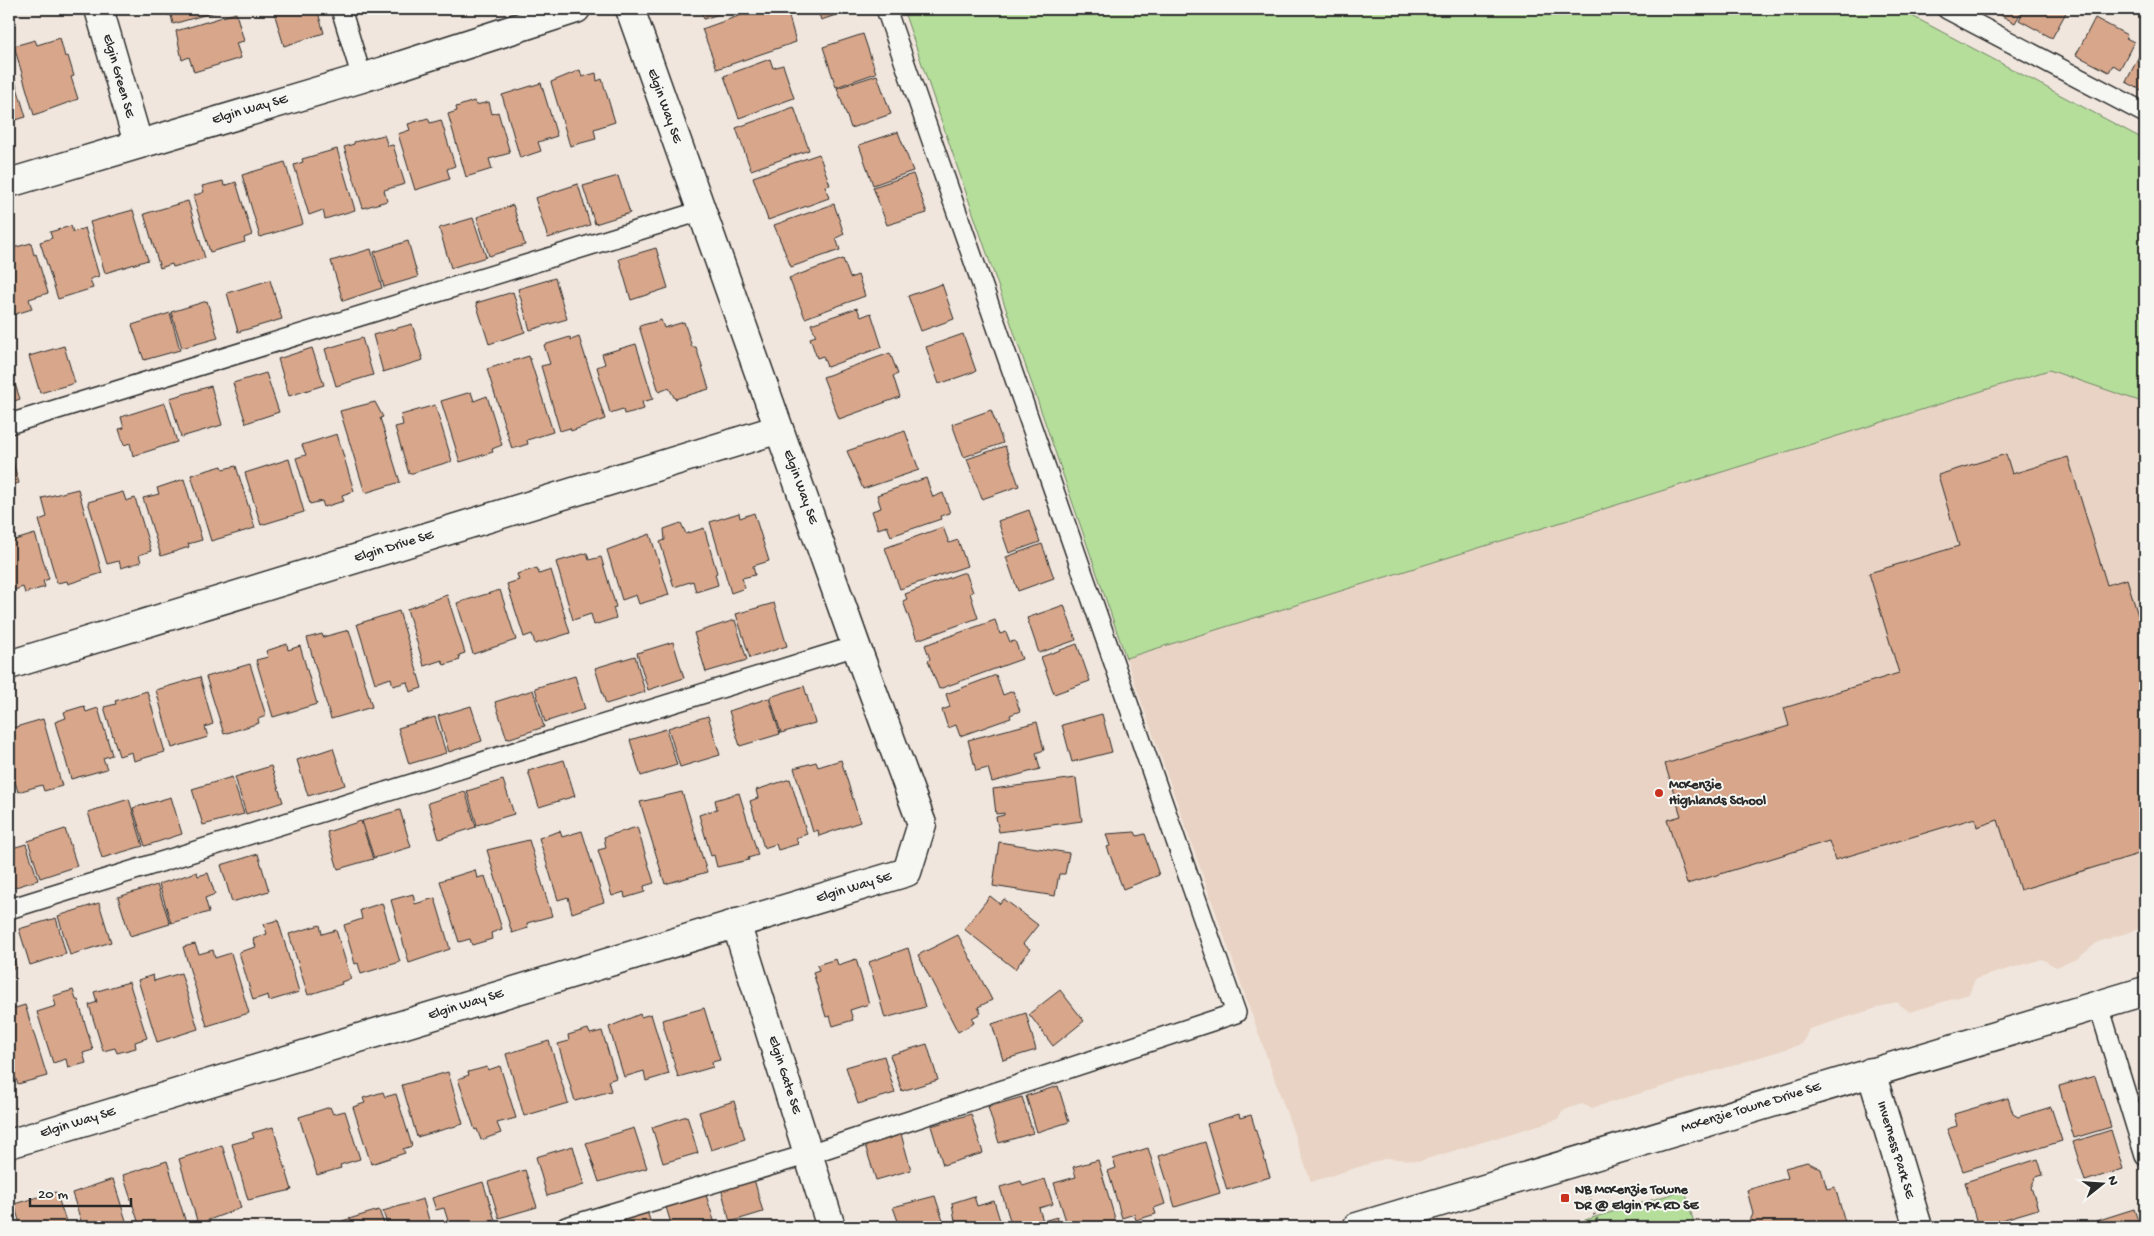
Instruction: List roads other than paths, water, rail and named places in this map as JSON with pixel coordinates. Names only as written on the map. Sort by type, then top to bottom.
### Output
[{"type":"street","name":"Elgin Green SE","points":[[99,9],[138,143]]},
{"type":"street","name":"Elgin Way SE","points":[[9,183],[138,143],[362,78],[576,9]]},
{"type":"street","name":"Elgin Way SE","points":[[9,1144],[907,872],[922,824],[856,646],[630,9]]},
{"type":"street","name":"Elgin Drive SE","points":[[9,665],[779,429]]},
{"type":"street","name":"Elgin Gate SE","points":[[736,923],[831,1227]]},
{"type":"street","name":"McKenzie Towne Drive SE","points":[[1357,1227],[2145,991]]},
{"type":"street","name":"Inverness Park SE","points":[[1871,1072],[1918,1227]]},
{"type":"lane","points":[[341,9],[362,78]]},
{"type":"lane","points":[[566,1227],[809,1154],[1236,1013],[886,9]]},
{"type":"lane","points":[[1946,9],[2145,113]]},
{"type":"lane","points":[[9,424],[702,211]]},
{"type":"lane","points":[[9,909],[856,646]]},
{"type":"lane","points":[[2099,1006],[2145,1156]]},
{"type":"place","name":"McKenzie Highlands School","points":[[1659,793]]},
{"type":"place","name":"NB McKenzie Towne DR @ Elgin PK RD SE","points":[[1565,1198]]}]
